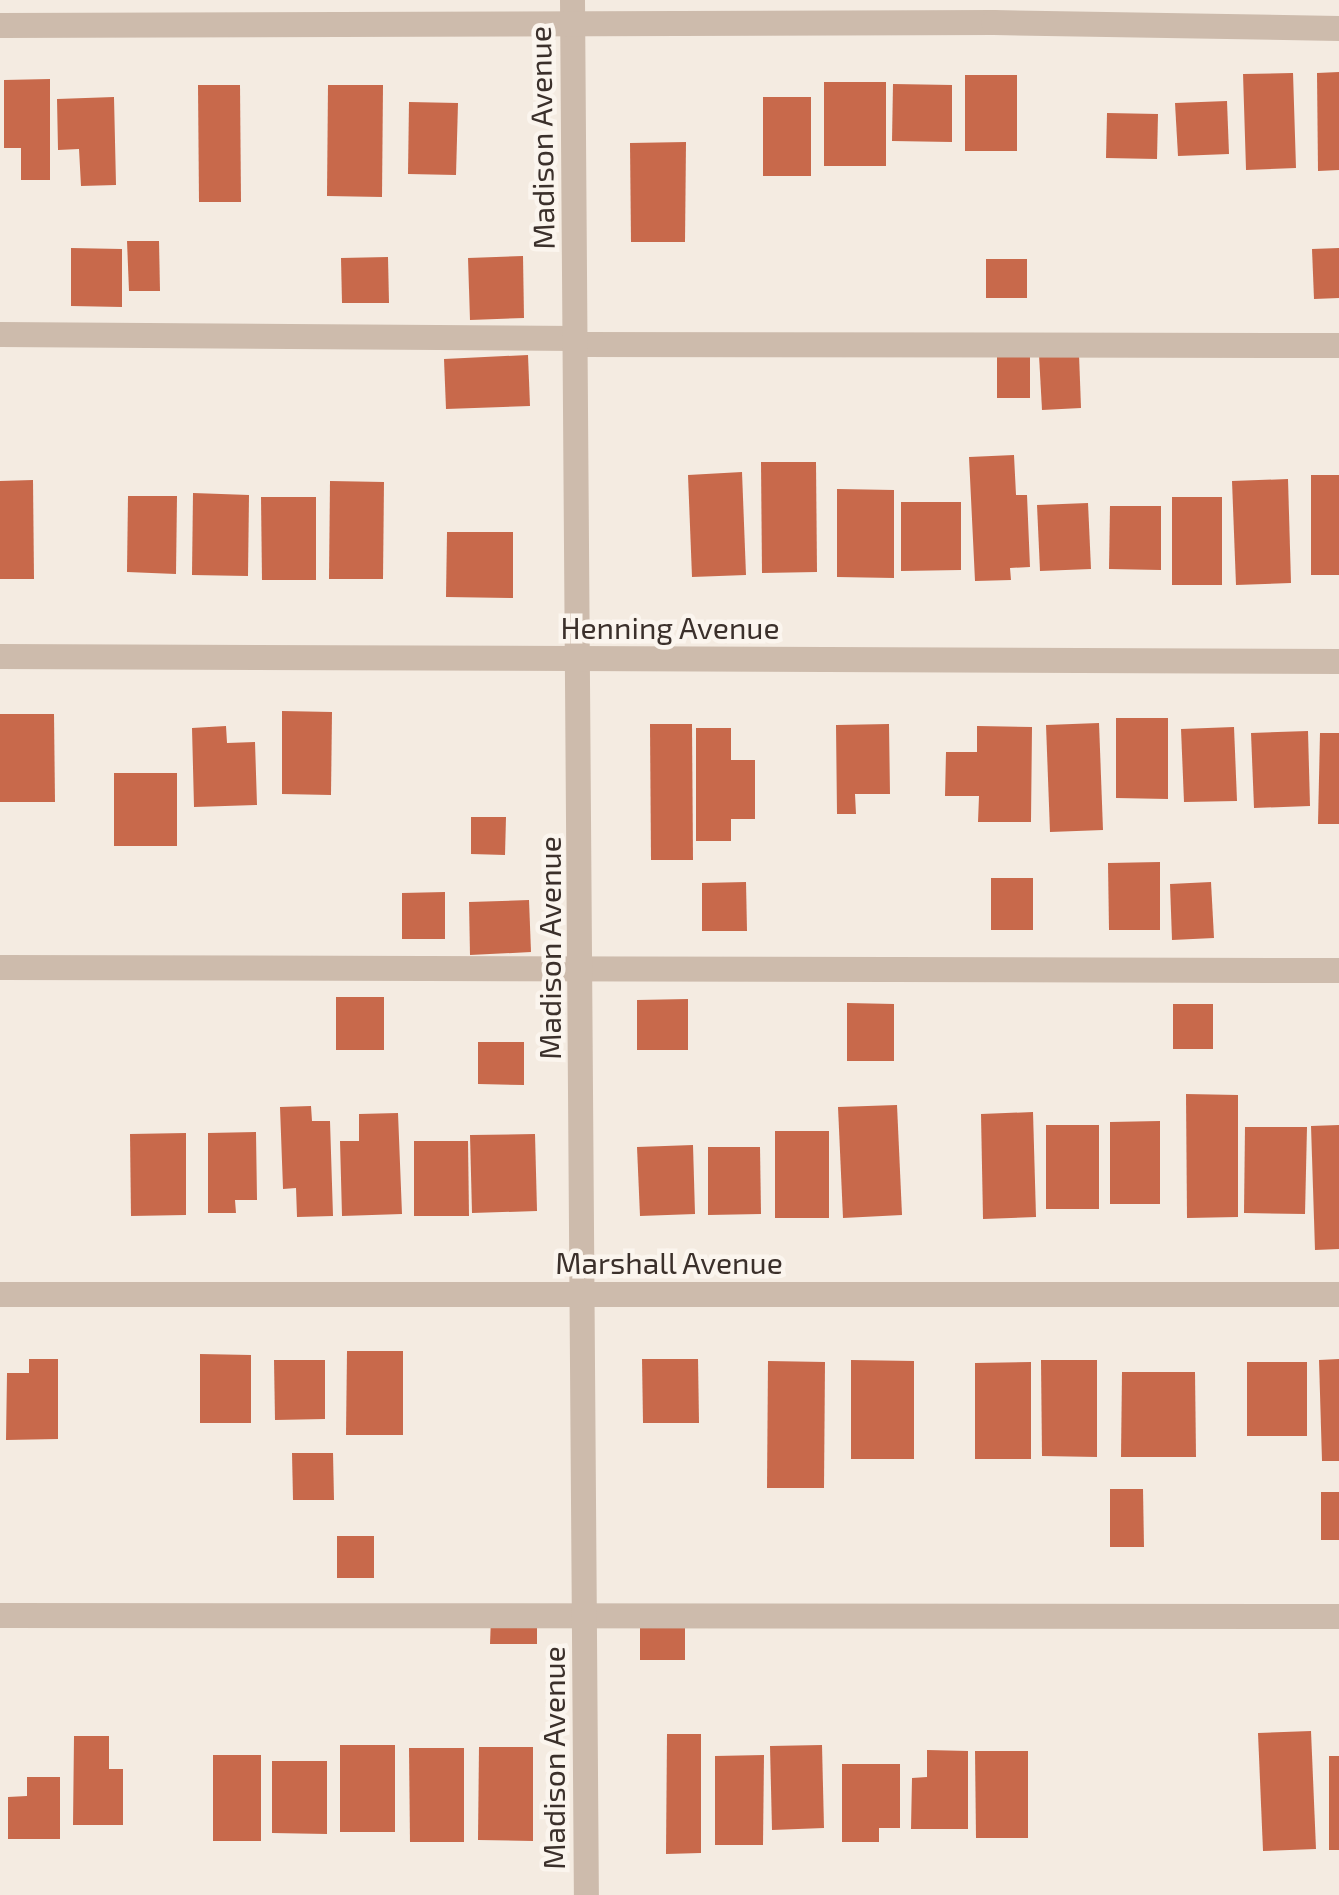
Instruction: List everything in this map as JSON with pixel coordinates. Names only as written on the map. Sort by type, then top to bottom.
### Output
[{"type":"street","points":[[0,25],[572,12],[1339,28]]},
{"type":"street","name":"Madison Avenue","points":[[572,12],[586,1895]]},
{"type":"street","points":[[0,334],[1339,346]]},
{"type":"street","name":"Henning Avenue","points":[[0,656],[1339,661]]},
{"type":"street","points":[[0,968],[581,972],[1339,970]]},
{"type":"street","name":"Marshall Avenue","points":[[0,1294],[1339,1294]]},
{"type":"street","points":[[0,1615],[1339,1616]]},
{"type":"building","points":[[1339,72],[1339,170],[1318,171],[1317,73]]},
{"type":"building","points":[[1293,73],[1296,168],[1246,170],[1243,74]]},
{"type":"building","points":[[965,75],[1017,75],[1017,151],[965,151]]},
{"type":"building","points":[[50,79],[50,180],[21,180],[21,148],[4,148],[4,80]]},
{"type":"building","points":[[824,82],[886,82],[886,166],[824,166]]},
{"type":"building","points":[[893,84],[952,85],[952,142],[892,141]]},
{"type":"building","points":[[198,85],[240,85],[241,202],[199,202]]},
{"type":"building","points":[[328,85],[383,85],[382,197],[327,196]]},
{"type":"building","points":[[114,97],[116,185],[81,186],[79,149],[58,150],[57,99]]},
{"type":"building","points":[[763,97],[811,97],[811,176],[763,176]]},
{"type":"building","points":[[1227,101],[1229,154],[1178,156],[1175,103]]},
{"type":"building","points":[[409,102],[458,103],[456,175],[408,174]]},
{"type":"building","points":[[1107,113],[1158,114],[1157,159],[1106,158]]},
{"type":"building","points":[[686,142],[685,242],[631,242],[630,143]]},
{"type":"building","points":[[127,241],[159,241],[160,291],[129,291]]},
{"type":"building","points":[[71,248],[122,249],[122,307],[71,306]]},
{"type":"building","points":[[1339,248],[1339,298],[1314,299],[1312,249]]},
{"type":"building","points":[[523,256],[524,318],[470,320],[468,258]]},
{"type":"building","points":[[388,257],[389,303],[342,303],[341,258]]},
{"type":"building","points":[[986,259],[1027,259],[1027,298],[986,298]]},
{"type":"building","points":[[1079,354],[1081,408],[1042,410],[1039,355]]},
{"type":"building","points":[[528,355],[530,406],[446,409],[444,359]]},
{"type":"building","points":[[997,356],[1030,356],[1030,398],[997,398]]},
{"type":"building","points":[[1014,455],[1016,495],[1027,495],[1030,567],[1010,568],[1011,580],[975,581],[969,457]]},
{"type":"building","points":[[761,462],[816,462],[817,572],[762,573]]},
{"type":"building","points":[[742,472],[746,575],[692,577],[688,475]]},
{"type":"building","points":[[1311,475],[1339,475],[1339,575],[1311,575]]},
{"type":"building","points":[[1288,479],[1291,583],[1236,585],[1232,481]]},
{"type":"building","points":[[33,480],[34,579],[0,579],[0,481]]},
{"type":"building","points":[[330,481],[384,482],[383,579],[329,579]]},
{"type":"building","points":[[837,489],[894,490],[894,578],[837,577]]},
{"type":"building","points":[[193,493],[249,495],[248,576],[192,575]]},
{"type":"building","points":[[128,496],[177,496],[176,574],[127,572]]},
{"type":"building","points":[[261,497],[316,497],[316,580],[262,580]]},
{"type":"building","points":[[1172,497],[1222,497],[1222,585],[1172,585]]},
{"type":"building","points":[[901,502],[961,502],[961,570],[901,571]]},
{"type":"building","points":[[1088,503],[1091,569],[1040,571],[1037,505]]},
{"type":"building","points":[[1110,506],[1161,506],[1161,570],[1109,569]]},
{"type":"building","points":[[447,532],[513,532],[513,598],[446,597]]},
{"type":"building","points":[[282,711],[332,712],[331,795],[282,794]]},
{"type":"building","points":[[0,714],[54,714],[55,802],[0,802]]},
{"type":"building","points":[[1116,718],[1168,718],[1168,799],[1116,798]]},
{"type":"building","points":[[1099,723],[1103,830],[1050,832],[1046,725]]},
{"type":"building","points":[[650,724],[692,724],[693,860],[651,860]]},
{"type":"building","points":[[889,724],[890,794],[855,794],[856,814],[837,814],[836,725]]},
{"type":"building","points":[[226,726],[227,743],[255,742],[257,805],[194,807],[192,728]]},
{"type":"building","points":[[977,726],[1032,727],[1031,822],[978,822],[979,796],[945,796],[946,752],[977,752]]},
{"type":"building","points":[[1234,727],[1237,801],[1184,802],[1181,729]]},
{"type":"building","points":[[696,728],[731,728],[731,760],[755,760],[755,819],[731,819],[731,841],[696,841]]},
{"type":"building","points":[[1308,731],[1310,806],[1254,808],[1251,733]]},
{"type":"building","points":[[1320,733],[1339,733],[1339,824],[1318,824]]},
{"type":"building","points":[[114,773],[177,773],[177,846],[114,846]]},
{"type":"building","points":[[471,817],[506,817],[505,855],[471,854]]},
{"type":"building","points":[[1160,862],[1160,930],[1109,930],[1108,863]]},
{"type":"building","points":[[991,878],[1033,878],[1033,930],[991,930]]},
{"type":"building","points":[[746,882],[747,931],[702,931],[702,883]]},
{"type":"building","points":[[1211,882],[1214,938],[1172,940],[1170,884]]},
{"type":"building","points":[[445,892],[445,939],[402,939],[402,893]]},
{"type":"building","points":[[529,900],[531,952],[470,955],[469,902]]},
{"type":"building","points":[[336,997],[384,997],[384,1050],[336,1050]]},
{"type":"building","points":[[688,999],[688,1050],[637,1050],[637,1000]]},
{"type":"building","points":[[847,1003],[894,1004],[894,1061],[847,1061]]},
{"type":"building","points":[[1173,1004],[1213,1004],[1213,1049],[1173,1049]]},
{"type":"building","points":[[478,1042],[524,1042],[524,1085],[478,1084]]},
{"type":"building","points":[[1186,1094],[1238,1095],[1238,1217],[1187,1218]]},
{"type":"building","points":[[897,1105],[902,1215],[843,1218],[838,1107]]},
{"type":"building","points":[[311,1106],[312,1121],[330,1121],[333,1216],[297,1217],[296,1188],[283,1189],[280,1107]]},
{"type":"building","points":[[1033,1112],[1036,1217],[983,1219],[981,1114]]},
{"type":"building","points":[[398,1113],[402,1214],[342,1216],[340,1141],[359,1141],[359,1114]]},
{"type":"building","points":[[1160,1121],[1160,1204],[1110,1204],[1110,1122]]},
{"type":"building","points":[[1046,1125],[1099,1125],[1099,1209],[1046,1209]]},
{"type":"building","points":[[1339,1125],[1339,1249],[1315,1250],[1311,1126]]},
{"type":"building","points":[[1245,1127],[1307,1127],[1305,1214],[1244,1213]]},
{"type":"building","points":[[775,1131],[829,1131],[829,1218],[775,1218]]},
{"type":"building","points":[[256,1132],[257,1200],[235,1200],[236,1213],[208,1213],[208,1133]]},
{"type":"building","points":[[186,1133],[186,1215],[131,1216],[130,1134]]},
{"type":"building","points":[[535,1134],[537,1211],[472,1213],[470,1135]]},
{"type":"building","points":[[414,1141],[468,1141],[469,1216],[414,1216]]},
{"type":"building","points":[[693,1145],[695,1214],[640,1216],[637,1147]]},
{"type":"building","points":[[708,1147],[760,1147],[761,1214],[708,1215]]},
{"type":"building","points":[[347,1351],[403,1351],[403,1435],[346,1435]]},
{"type":"building","points":[[200,1354],[251,1355],[251,1423],[200,1423]]},
{"type":"building","points":[[29,1359],[58,1359],[58,1439],[6,1440],[7,1373],[29,1373]]},
{"type":"building","points":[[642,1359],[698,1359],[699,1423],[643,1423]]},
{"type":"building","points":[[1339,1359],[1339,1461],[1322,1461],[1319,1360]]},
{"type":"building","points":[[274,1360],[325,1360],[325,1419],[275,1420]]},
{"type":"building","points":[[851,1360],[914,1361],[914,1459],[851,1459]]},
{"type":"building","points":[[1041,1360],[1097,1360],[1097,1457],[1042,1456]]},
{"type":"building","points":[[768,1361],[825,1362],[824,1488],[767,1488]]},
{"type":"building","points":[[1031,1362],[1031,1459],[975,1459],[975,1363]]},
{"type":"building","points":[[1247,1362],[1307,1362],[1307,1436],[1247,1436]]},
{"type":"building","points":[[1122,1372],[1195,1372],[1196,1457],[1121,1457]]},
{"type":"building","points":[[292,1453],[333,1453],[334,1500],[293,1500]]},
{"type":"building","points":[[1110,1489],[1143,1489],[1144,1547],[1110,1547]]},
{"type":"building","points":[[1321,1492],[1339,1492],[1339,1540],[1321,1540]]},
{"type":"building","points":[[337,1536],[374,1536],[374,1578],[337,1578]]},
{"type":"building","points":[[491,1618],[537,1618],[537,1644],[490,1644]]},
{"type":"building","points":[[640,1628],[685,1628],[685,1660],[640,1660]]},
{"type":"building","points":[[1311,1731],[1316,1849],[1263,1851],[1258,1733]]},
{"type":"building","points":[[667,1734],[701,1734],[701,1853],[666,1854]]},
{"type":"building","points":[[74,1736],[109,1736],[109,1769],[123,1769],[123,1825],[73,1825]]},
{"type":"building","points":[[340,1745],[395,1745],[395,1832],[340,1832]]},
{"type":"building","points":[[822,1745],[824,1828],[772,1830],[770,1746]]},
{"type":"building","points":[[479,1747],[533,1747],[533,1841],[478,1840]]},
{"type":"building","points":[[409,1748],[464,1748],[464,1842],[410,1842]]},
{"type":"building","points":[[927,1750],[968,1751],[968,1829],[911,1829],[912,1778],[927,1777]]},
{"type":"building","points":[[975,1751],[1028,1751],[1028,1838],[976,1838]]},
{"type":"building","points":[[213,1755],[261,1755],[261,1841],[213,1841]]},
{"type":"building","points":[[764,1755],[763,1845],[715,1845],[715,1756]]},
{"type":"building","points":[[1329,1756],[1339,1756],[1339,1850],[1329,1850]]},
{"type":"building","points":[[272,1761],[327,1761],[327,1834],[272,1833]]},
{"type":"building","points":[[842,1764],[900,1764],[900,1828],[879,1828],[879,1842],[842,1842]]},
{"type":"building","points":[[27,1777],[60,1777],[60,1839],[8,1839],[8,1797],[27,1796]]}]
